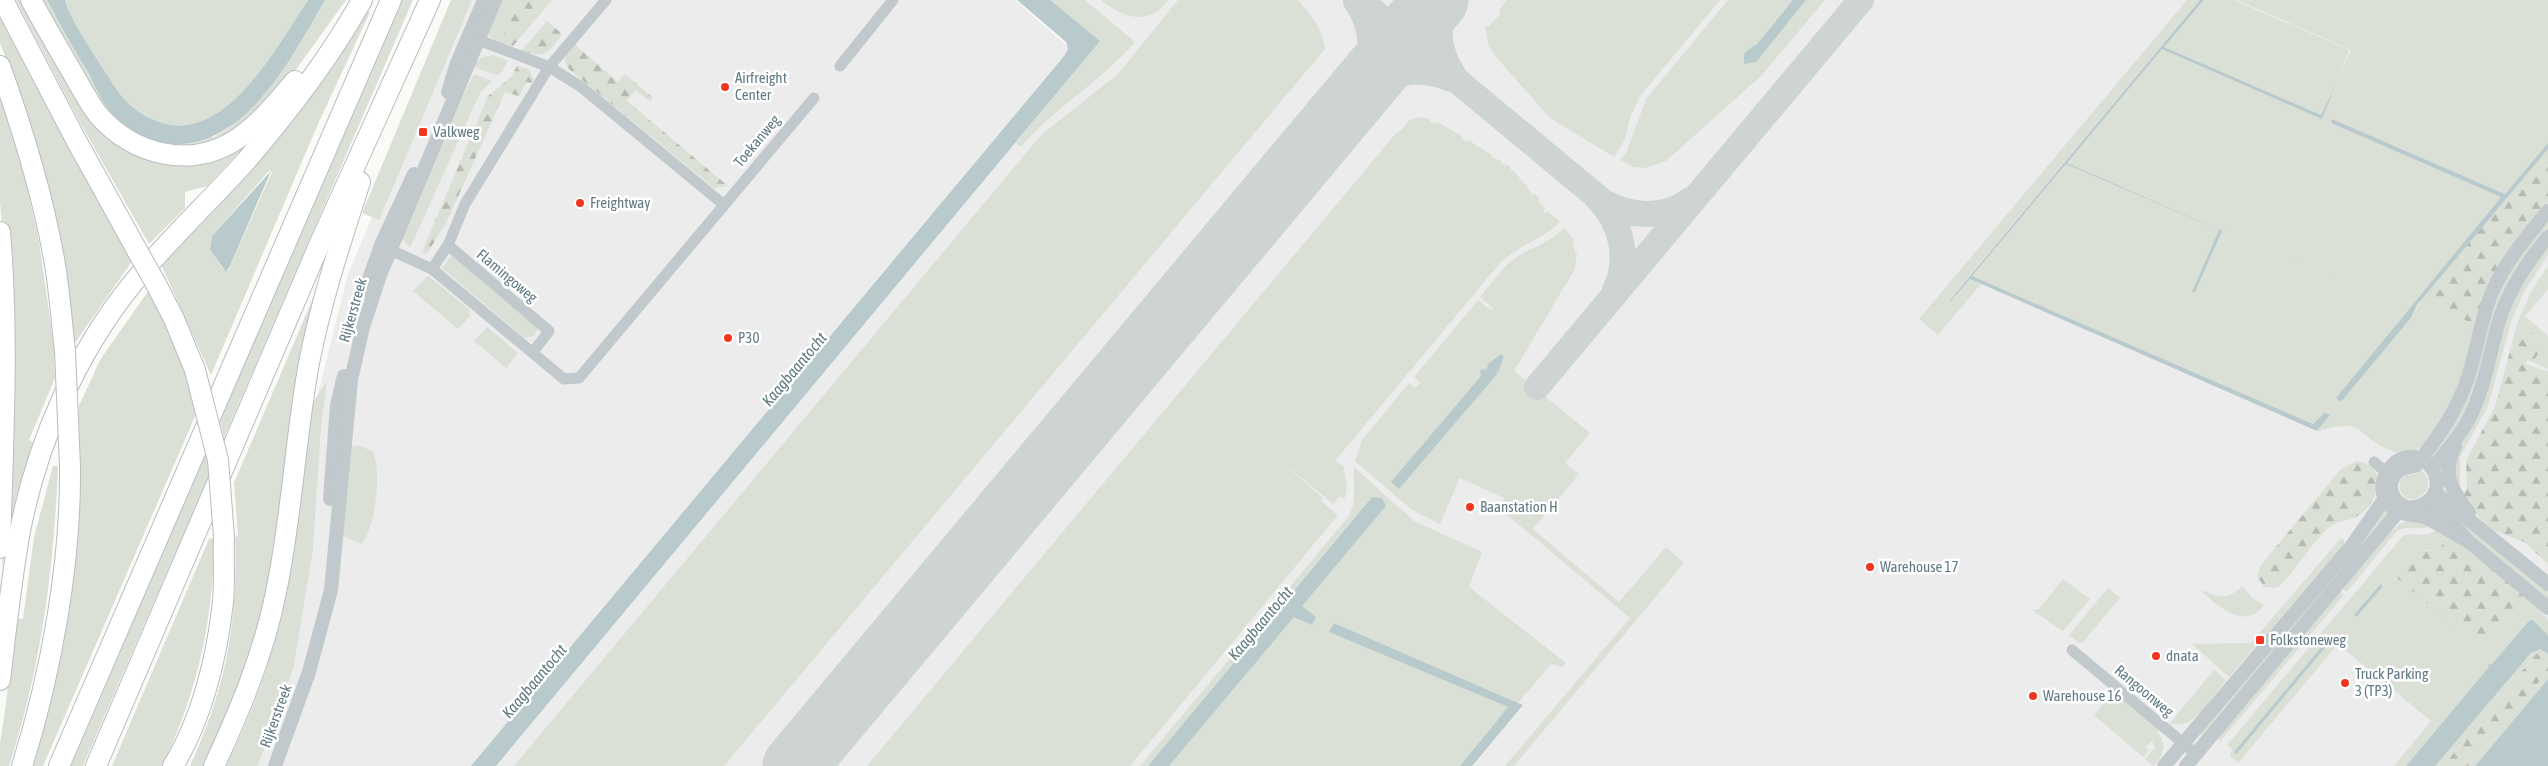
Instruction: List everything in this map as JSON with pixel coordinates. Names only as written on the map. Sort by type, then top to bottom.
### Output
[{"type":"highway","points":[[3,0],[76,140],[174,319],[195,370],[218,460],[224,537],[223,602],[211,666],[193,724],[173,766]]},
{"type":"highway","points":[[31,0],[100,116],[120,136],[145,149],[170,156],[210,152],[233,142],[250,129],[359,4]]},
{"type":"highway","points":[[59,766],[391,0]]},
{"type":"highway","points":[[96,766],[320,244],[430,0]]},
{"type":"highway","points":[[0,680],[21,529],[32,480],[64,394],[94,341],[132,284],[176,233],[245,161],[285,114],[334,48],[359,4]]},
{"type":"highway","points":[[0,66],[19,120],[40,195],[56,272],[68,394],[70,467],[67,530],[49,663],[22,766]]},
{"type":"highway","points":[[214,766],[244,702],[266,634],[284,550],[309,363],[330,278],[388,96]]},
{"type":"highway","points":[[0,232],[4,278],[6,368],[0,548]]},
{"type":"street","name":"Rijkerstreek","points":[[275,766],[284,746],[316,648],[331,590],[351,380],[363,328],[386,247],[473,38],[484,0]]},
{"type":"street","name":"Rijkerstreek","points":[[473,38],[495,0]]},
{"type":"street","points":[[432,268],[448,245],[465,204],[549,67],[606,0]]},
{"type":"street","points":[[840,66],[893,0]]},
{"type":"street","points":[[386,247],[432,268],[564,379],[579,378],[723,204],[580,86],[549,67],[473,38]]},
{"type":"street","name":"Toekanweg","points":[[723,204],[814,98]]},
{"type":"street","points":[[2468,541],[2425,518],[2401,509],[2392,494],[2391,481],[2401,469],[2415,466],[2444,429],[2460,400],[2470,373],[2484,314],[2500,276],[2515,251],[2548,211]]},
{"type":"street","points":[[2480,527],[2455,495],[2450,480],[2451,456],[2484,384],[2497,327],[2510,294],[2527,264],[2548,237]]},
{"type":"street","name":"Flamingoweg","points":[[448,245],[549,331],[533,352]]},
{"type":"street","points":[[2432,469],[2462,432]]},
{"type":"street","points":[[2412,457],[2420,459],[2432,469],[2437,483],[2431,497],[2415,507],[2392,508],[2384,498],[2382,484],[2386,472],[2399,460],[2412,457]]},
{"type":"street","points":[[2374,462],[2386,472]]},
{"type":"street","points":[[2431,497],[2480,527],[2548,584]]},
{"type":"street","points":[[2431,497],[2468,541],[2548,608]]},
{"type":"street","points":[[2164,766],[2353,544],[2384,498]]},
{"type":"street","points":[[2186,766],[2401,509]]},
{"type":"street","name":"Rangoonweg","points":[[2072,650],[2196,754]]},
{"type":"shaded area","points":[[47,0],[65,0],[84,38],[113,84],[134,109],[157,121],[181,125],[204,120],[226,107],[246,88],[264,66],[308,0],[325,0],[282,71],[265,94],[246,114],[224,130],[200,141],[174,144],[147,138],[131,130],[117,119],[102,99]]},
{"type":"shaded area","points":[[464,0],[1015,0],[1071,49],[475,766],[245,766],[306,542],[318,394],[348,274]]},
{"type":"shaded area","points":[[1017,0],[1050,0],[1100,41],[496,766],[471,766],[1065,55],[1068,49],[1066,42]]},
{"type":"shaded area","points":[[1037,0],[2548,0],[2548,766],[1169,766],[1386,506],[1148,766],[496,766],[1090,46]]},
{"type":"shaded area","points":[[1793,0],[1806,0],[1756,62],[1744,64],[1744,54],[1757,44]]},
{"type":"shaded area","points":[[2200,0],[2204,0],[2164,47],[2321,115],[2336,84],[2322,119],[2162,49],[2067,163],[2394,306],[2222,231],[2195,292],[2192,292],[2219,230],[2066,164],[1972,276],[2313,424],[2325,412],[2330,415],[2317,431],[1970,279],[1950,300]]},
{"type":"shaded area","points":[[2332,119],[2505,194],[2548,143],[2548,149],[2417,305],[2411,318],[2341,402],[2336,398],[2501,197],[2331,123]]},
{"type":"shaded area","points":[[271,171],[226,272],[210,250],[212,236]]},
{"type":"shaded area","points":[[1501,354],[1504,356],[1498,373],[1496,372],[1497,374],[1399,489],[1391,482],[1481,376],[1480,371],[1482,369],[1486,370],[1489,363]]},
{"type":"shaded area","points":[[1372,497],[1382,498],[1386,506],[1302,606],[1316,617],[1312,625],[1294,617],[1169,766],[1148,766]]},
{"type":"shaded area","points":[[2533,620],[2548,635],[2548,654],[2540,649],[2531,653],[2435,766],[2406,766],[2489,667],[2488,664],[2491,665],[2529,621]]},
{"type":"shaded area","points":[[1334,623],[1523,705],[1472,766],[1460,766],[1508,707],[1329,632]]},
{"type":"shaded area","points":[[2548,679],[2548,766],[2475,766]]},
{"type":"green space","points":[[16,0],[28,0],[83,99],[144,153],[239,141],[245,146],[207,186],[185,192],[185,208],[149,244],[78,119]]},
{"type":"green space","points":[[36,0],[47,0],[106,105],[131,130],[214,137],[230,127],[265,94],[325,0],[346,0],[290,78],[230,140],[169,152],[102,114]]},
{"type":"green space","points":[[65,0],[308,0],[281,42],[246,88],[226,107],[204,120],[181,125],[157,121],[134,109],[123,98],[71,17]]},
{"type":"green space","points":[[402,0],[413,0],[224,438],[220,421]]},
{"type":"green space","points":[[451,0],[472,0],[379,220],[362,213]]},
{"type":"green space","points":[[496,0],[519,0],[500,43],[486,34]]},
{"type":"green space","points":[[519,0],[539,0],[524,22],[524,33],[513,46],[500,43]]},
{"type":"green space","points":[[539,0],[552,0],[524,33],[524,22]]},
{"type":"green space","points":[[1050,0],[1085,0],[1135,42],[1107,70],[1048,119],[1021,147],[1016,143],[1099,41]]},
{"type":"green space","points":[[1101,0],[1168,0],[1153,14],[1136,17],[1118,11]]},
{"type":"green space","points":[[1178,0],[1298,0],[1319,28],[1325,49],[724,766],[514,766],[1041,135],[1118,74]]},
{"type":"green space","points":[[1507,0],[1720,0],[1641,95],[1631,115],[1625,139],[1614,157],[1550,118],[1495,56],[1488,44],[1485,26],[1489,26],[1500,14],[1499,10]]},
{"type":"green space","points":[[1728,0],[1793,0],[1757,44],[1745,54],[1749,62],[1756,60],[1806,0],[1825,0],[1761,76],[1666,161],[1645,168],[1633,167],[1620,160],[1627,151],[1646,99]]},
{"type":"green space","points":[[2187,0],[2200,0],[1950,299],[1951,301],[1970,279],[1981,284],[1938,335],[1919,319]]},
{"type":"green space","points":[[2204,0],[2234,0],[2349,50],[2340,73],[2351,50],[2237,0],[2548,0],[2548,143],[2505,194],[2332,119],[2331,123],[2501,197],[2336,398],[2341,402],[2411,318],[2421,300],[2476,325],[2466,361],[2449,408],[2437,429],[2423,445],[2407,453],[2389,450],[2352,427],[2333,427],[2317,431],[2329,414],[2325,412],[2313,424],[1972,276],[2066,164],[2219,230],[2193,292],[2195,292],[2221,231],[2394,306],[2067,163],[2162,49],[2322,118],[2336,84],[2321,115],[2164,47]]},
{"type":"green space","points":[[365,9],[370,12],[318,124],[211,375],[159,260]],"holes":[[[269,171],[272,172],[228,271],[223,269],[210,250],[212,236]]]},
{"type":"green space","points":[[0,10],[133,260],[72,347],[9,66],[0,43]]},
{"type":"green space","points":[[547,21],[562,34],[550,50],[541,54],[521,51]]},
{"type":"green space","points":[[573,43],[618,82],[625,74],[653,98],[650,101],[635,90],[627,101],[728,186],[714,188],[570,70],[565,56]]},
{"type":"green space","points":[[493,55],[508,61],[500,74],[496,75],[471,66],[483,57]]},
{"type":"green space","points":[[517,66],[529,69],[534,80],[531,83],[526,82],[519,96],[505,92],[448,219],[427,254],[422,252],[488,96],[511,77]]},
{"type":"green space","points":[[474,74],[492,81],[481,91],[410,248],[401,237],[443,135]]},
{"type":"green space","points":[[0,97],[25,178],[39,241],[54,347],[55,378],[29,440],[33,442],[15,502],[2,568],[8,426],[7,279],[0,202]]},
{"type":"green space","points":[[1419,117],[1430,119],[1430,121],[1436,124],[1437,122],[1462,136],[1461,138],[1467,142],[1468,140],[1492,155],[1491,157],[1510,166],[1511,171],[1513,170],[1532,195],[1534,193],[1540,200],[1539,202],[1545,208],[1543,211],[1545,213],[1547,211],[1560,222],[1500,263],[1335,461],[1344,467],[1347,487],[1345,498],[1339,497],[1333,504],[1272,454],[1323,498],[1321,501],[1338,515],[1130,766],[867,766],[1397,132],[1401,131],[1408,121]]},
{"type":"green space","points":[[2548,149],[2548,203],[2521,236],[2476,325],[2421,300]]},
{"type":"green space","points":[[2548,222],[2548,230],[2527,255],[2468,411],[2434,462],[2428,458],[2497,294],[2514,262]]},
{"type":"green space","points":[[1564,227],[1573,239],[1575,253],[1577,253],[1575,269],[1514,371],[1590,433],[1565,463],[1579,474],[1533,529],[1619,602],[1666,547],[1684,563],[1514,766],[1505,766],[1630,618],[1500,509],[1504,498],[1460,478],[1440,524],[1412,510],[1355,461],[1362,440],[1409,383],[1415,388],[1421,383],[1414,377],[1478,300],[1491,310],[1493,308],[1480,297],[1500,272],[1520,255],[1559,233]],"holes":[[[1501,354],[1504,357],[1498,373],[1496,373],[1399,489],[1392,482],[1489,364]]]},
{"type":"green space","points":[[2548,244],[2548,255],[2525,290],[2512,319],[2488,406],[2460,457],[2460,489],[2454,477],[2459,449],[2471,427],[2501,333],[2518,288]]},
{"type":"green space","points":[[452,255],[539,327],[533,336],[524,338],[442,268]]},
{"type":"green space","points":[[2548,266],[2548,289],[2525,316],[2548,336],[2548,369],[2528,360],[2525,364],[2548,372],[2548,374],[2525,368],[2521,364],[2522,359],[2527,357],[2518,321],[2531,292]]},
{"type":"green space","points":[[428,276],[469,309],[470,316],[458,329],[413,291]]},
{"type":"green space","points":[[319,284],[282,522],[260,632],[208,766],[190,766],[213,709],[221,682],[232,626],[235,537],[238,536],[234,483]]},
{"type":"green space","points":[[149,290],[184,366],[197,412],[43,766],[30,766],[78,467],[79,406],[100,360]]},
{"type":"green space","points":[[2518,321],[2545,342],[2534,360],[2524,357],[2521,363],[2525,368],[2548,374],[2548,564],[2524,542],[2492,530],[2461,499],[2467,489],[2466,460],[2495,407]]},
{"type":"green space","points":[[487,327],[518,353],[506,368],[474,341]]},
{"type":"green space","points":[[327,381],[321,426],[313,549],[294,665],[274,726],[257,766],[226,766],[254,703],[266,671],[275,638],[293,551],[313,402]]},
{"type":"green space","points":[[358,445],[372,451],[377,470],[374,513],[366,537],[361,544],[340,535],[350,447]]},
{"type":"green space","points":[[208,448],[212,468],[83,766],[71,766]]},
{"type":"green space","points":[[2357,461],[2367,464],[2377,476],[2377,491],[2368,507],[2358,516],[2335,524],[2327,529],[2280,586],[2275,588],[2264,587],[2257,576],[2260,566],[2341,469]]},
{"type":"green space","points":[[53,466],[58,466],[53,542],[38,655],[30,693],[9,766],[0,766],[0,743],[6,704],[14,618],[23,619],[34,537]]},
{"type":"green space","points":[[1354,467],[1414,521],[1482,552],[1469,587],[1566,663],[1562,667],[1551,664],[1518,703],[1334,623],[1330,632],[1508,707],[1460,766],[1169,766],[1294,616],[1312,624],[1301,606],[1386,506],[1382,498],[1370,499],[1148,766],[1140,766],[1349,516],[1354,503]]},
{"type":"green space","points":[[2421,469],[2428,479],[2427,490],[2416,499],[2405,498],[2399,489],[2400,481],[2405,475],[2416,474]]},
{"type":"green space","points":[[2386,508],[2391,513],[2204,736],[2201,736],[2200,734]]},
{"type":"green space","points":[[2453,510],[2548,590],[2548,601],[2464,530]]},
{"type":"green space","points":[[2410,520],[2431,525],[2423,528],[2400,529],[2396,532],[2347,592],[2343,589],[2341,592],[2344,595],[2217,745],[2220,741],[2218,739],[2220,735],[2255,695],[2253,693],[2391,531],[2400,524]]},
{"type":"green space","points":[[2437,528],[2451,537],[2439,548],[2422,551],[2508,623],[2527,597],[2548,619],[2548,635],[2535,622],[2491,665],[2489,664],[2489,667],[2406,766],[2394,766],[2431,721],[2338,644],[2238,763],[2230,756],[2232,749],[2227,745],[2402,537],[2411,534],[2428,534]]},
{"type":"green space","points":[[2451,537],[2527,597],[2508,623],[2483,651],[2396,577],[2418,553],[2439,548]]},
{"type":"green space","points":[[214,538],[211,598],[201,655],[185,711],[162,766],[112,766],[209,539]]},
{"type":"green space","points":[[2341,538],[2344,540],[2344,544],[2229,677],[2192,644],[2251,643]]},
{"type":"green space","points":[[2063,579],[2090,599],[2063,631],[2032,610],[2039,609]]},
{"type":"green space","points":[[2243,586],[2251,597],[2264,605],[2256,613],[2248,616],[2231,613],[2200,590],[2226,596]]},
{"type":"green space","points":[[2108,588],[2120,598],[2083,642],[2079,643],[2069,635]]},
{"type":"green space","points":[[2536,649],[2540,649],[2548,654],[2548,660],[2538,652],[2443,766],[2435,766],[2504,683]]},
{"type":"green space","points":[[2538,652],[2548,660],[2548,671],[2469,766],[2443,766]]},
{"type":"green space","points":[[2214,670],[2226,680],[2209,703],[2195,718],[2179,724],[2170,723]]},
{"type":"green space","points":[[2548,671],[2548,679],[2475,766],[2469,766]]},
{"type":"green space","points":[[2110,696],[2115,700],[2123,699],[2159,729],[2157,732],[2162,741],[2163,749],[2154,766],[2145,759],[2155,747],[2152,741],[2145,747],[2149,750],[2143,757],[2094,715]]},
{"type":"waterway","points":[[2356,615],[2381,586]]},
{"type":"waterway","points":[[2236,752],[2326,644]]},
{"type":"taxiway","points":[[1360,0],[1602,201],[1623,210],[1646,214],[1669,211],[1690,200]]},
{"type":"taxiway","points":[[1445,0],[1440,20],[1440,39],[1445,58],[1454,76]]},
{"type":"taxiway","points":[[1537,387],[1861,0]]},
{"type":"taxiway","points":[[1356,1],[1363,12],[1370,35],[1367,70],[1358,93]]},
{"type":"taxiway","points":[[1358,93],[1391,76],[1403,73],[1426,72],[1451,79]]},
{"type":"taxiway","points":[[1598,199],[1613,219],[1621,242],[1622,266],[1615,290]]},
{"type":"runway","points":[[795,766],[1436,0]]},
{"type":"place","name":"Airfreight Center","points":[[725,87]]},
{"type":"place","name":"Valkweg","points":[[423,132]]},
{"type":"place","name":"Freightway","points":[[580,203]]},
{"type":"place","name":"P30","points":[[728,338]]},
{"type":"place","name":"Baanstation H","points":[[1470,507]]},
{"type":"place","name":"Warehouse 17","points":[[1870,567]]},
{"type":"place","name":"Folkstoneweg","points":[[2260,640]]},
{"type":"place","name":"dnata","points":[[2156,656]]},
{"type":"place","name":"Truck Parking 3 (TP3)","points":[[2345,683]]},
{"type":"place","name":"Warehouse 16","points":[[2033,696]]},
{"type":"water label","name":"Kaagbaantocht","points":[[794,369]]},
{"type":"water label","name":"Kaagbaantocht","points":[[1260,623]]},
{"type":"water label","name":"Kaagbaantocht","points":[[534,681]]}]
